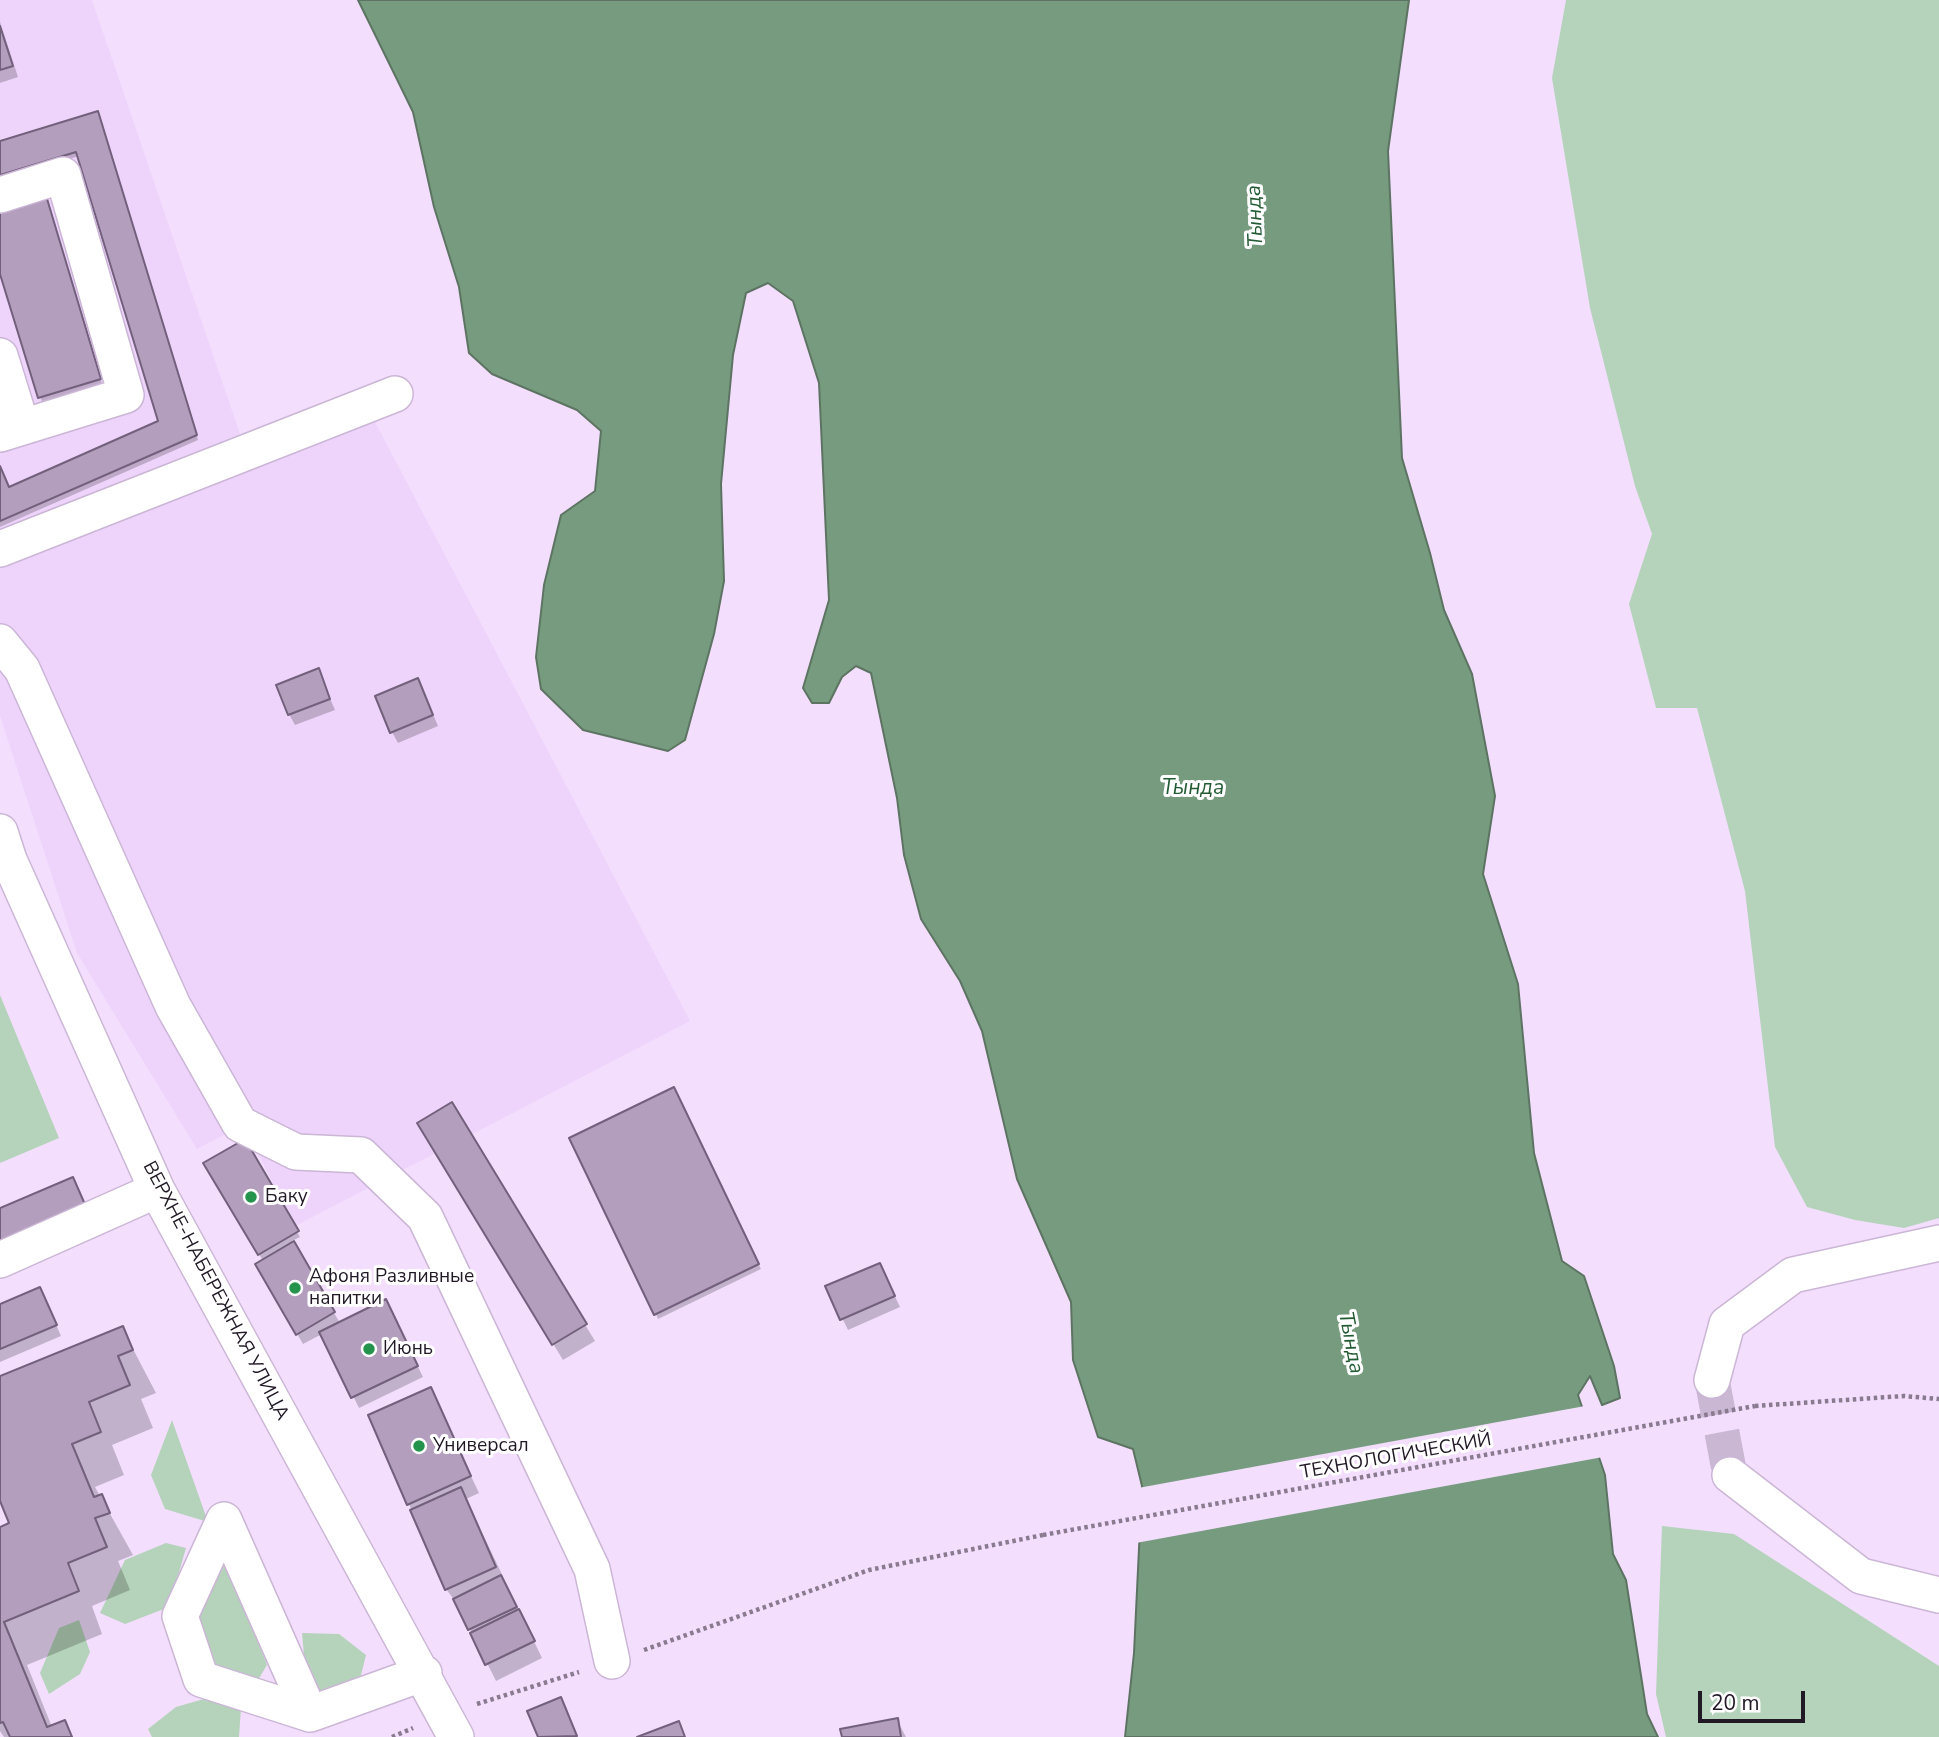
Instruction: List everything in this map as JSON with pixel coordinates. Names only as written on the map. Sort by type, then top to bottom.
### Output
[{"type":"street","points":[[0,194],[63,175],[126,395],[11,431],[0,356]]},
{"type":"street","points":[[0,549],[395,394]]},
{"type":"street","points":[[0,642],[22,669],[173,1006],[240,1124],[296,1152],[361,1155],[425,1217],[592,1569],[612,1661]]},
{"type":"street","name":"ВЕРХНЕ-НАБЕРЕЖНАЯ УЛИЦА","points":[[0,832],[9,860],[157,1190],[424,1674],[450,1726]]},
{"type":"street","points":[[0,1261],[157,1190]]},
{"type":"street","points":[[1713,1380],[1727,1324],[1793,1275],[1939,1243]]},
{"type":"street","points":[[1730,1475],[1861,1576],[1939,1595]]},
{"type":"street","points":[[310,1714],[224,1520],[180,1616],[201,1679],[310,1714],[424,1674]]},
{"type":"path","name":"ТЕХНОЛОГИЧЕСКИЙ","points":[[391,1737],[450,1726],[612,1661],[869,1570],[1043,1535],[1755,1406],[1904,1396],[1939,1399]]},
{"type":"shaded area","points":[[0,0],[92,0],[240,434],[0,531]]},
{"type":"shaded area","points":[[1566,0],[1939,0],[1939,1218],[1904,1228],[1855,1220],[1807,1207],[1775,1147],[1745,891],[1697,708],[1656,708],[1629,604],[1652,534],[1635,486],[1590,308],[1552,78]]},
{"type":"shaded area","points":[[375,422],[690,1021],[295,1226],[243,1125],[197,1149],[77,953],[0,716],[0,562]]},
{"type":"shaded area","points":[[0,995],[59,1138],[0,1163]]},
{"type":"shaded area","points":[[172,1420],[208,1522],[165,1509],[151,1475]]},
{"type":"shaded area","points":[[1662,1526],[1734,1534],[1939,1666],[1939,1737],[1666,1737],[1656,1694]]},
{"type":"shaded area","points":[[166,1543],[186,1548],[169,1607],[125,1624],[100,1613],[125,1560]]},
{"type":"shaded area","points":[[220,1558],[230,1566],[267,1665],[258,1680],[204,1663],[191,1619]]},
{"type":"shaded area","points":[[79,1620],[90,1652],[80,1674],[49,1694],[40,1673],[59,1628]]},
{"type":"shaded area","points":[[302,1633],[339,1634],[366,1655],[358,1687],[317,1702],[305,1666]]},
{"type":"shaded area","points":[[221,1694],[241,1708],[239,1737],[152,1737],[148,1729],[176,1707]]},
{"type":"water","name":"Тында","points":[[358,0],[1409,0],[1388,151],[1402,458],[1444,610],[1472,674],[1495,796],[1483,874],[1518,984],[1534,1153],[1562,1261],[1584,1276],[1614,1366],[1620,1398],[1602,1405],[1590,1376],[1578,1395],[1605,1475],[1613,1554],[1626,1580],[1647,1714],[1658,1737],[1125,1737],[1134,1653],[1142,1486],[1133,1449],[1098,1437],[1073,1360],[1071,1302],[1017,1179],[982,1031],[960,981],[921,919],[904,855],[897,798],[871,673],[856,666],[842,677],[829,703],[812,703],[803,688],[829,600],[819,383],[793,301],[768,283],[746,293],[733,355],[721,484],[724,581],[714,634],[685,740],[668,751],[583,730],[541,689],[536,657],[544,585],[561,515],[595,491],[601,431],[577,410],[492,374],[469,353],[459,287],[434,207],[413,112]]},
{"type":"pier","points":[[1585,1406],[1603,1457],[1136,1543],[1138,1488]]},
{"type":"building","points":[[0,26],[13,66],[0,70]]},
{"type":"building","points":[[98,111],[197,435],[0,521],[0,466],[9,487],[158,421],[76,152],[0,175],[0,141]]},
{"type":"building","points":[[45,192],[101,379],[38,398],[0,274],[0,206]]},
{"type":"building","points":[[319,668],[330,699],[288,715],[276,685]]},
{"type":"building","points":[[418,678],[433,715],[390,733],[375,696]]},
{"type":"building","points":[[674,1087],[759,1264],[654,1315],[569,1138]]},
{"type":"building","points":[[452,1102],[587,1324],[552,1345],[417,1123]]},
{"type":"building","name":"Баку","points":[[245,1139],[299,1231],[258,1255],[203,1163]]},
{"type":"building","points":[[73,1177],[87,1209],[0,1247],[0,1208]]},
{"type":"building","name":"Афоня Разливные напитки","points":[[294,1241],[335,1312],[296,1335],[255,1264]]},
{"type":"building","points":[[880,1263],[895,1296],[840,1320],[825,1286]]},
{"type":"building","points":[[40,1287],[57,1325],[0,1349],[0,1304]]},
{"type":"building","name":"Июнь","points":[[386,1299],[418,1366],[351,1398],[319,1332]]},
{"type":"building","points":[[123,1326],[133,1350],[118,1356],[130,1385],[89,1402],[101,1432],[72,1444],[94,1497],[102,1494],[110,1513],[95,1518],[107,1547],[68,1563],[79,1591],[4,1622],[47,1727],[65,1720],[72,1737],[10,1737],[3,1722],[0,1723],[0,1527],[9,1523],[0,1501],[0,1376]]},
{"type":"building","name":"Универсал","points":[[431,1387],[471,1476],[407,1505],[368,1415]]},
{"type":"building","points":[[461,1487],[496,1567],[445,1590],[410,1510]]},
{"type":"building","points":[[501,1575],[517,1607],[468,1630],[453,1599]]},
{"type":"building","points":[[519,1609],[535,1641],[485,1665],[470,1633]]},
{"type":"building","points":[[561,1697],[577,1736],[538,1737],[527,1711]]},
{"type":"building","points":[[898,1718],[901,1737],[842,1737],[840,1729]]},
{"type":"building","points":[[679,1721],[685,1737],[637,1737]]},
{"type":"tunnel","points":[[1712,1380],[1730,1475]]},
{"type":"place","name":"Баку","points":[[251,1197]]},
{"type":"place","name":"Афоня Разливные напитки","points":[[295,1288]]},
{"type":"place","name":"Июнь","points":[[369,1349]]},
{"type":"place","name":"Универсал","points":[[419,1446]]}]
